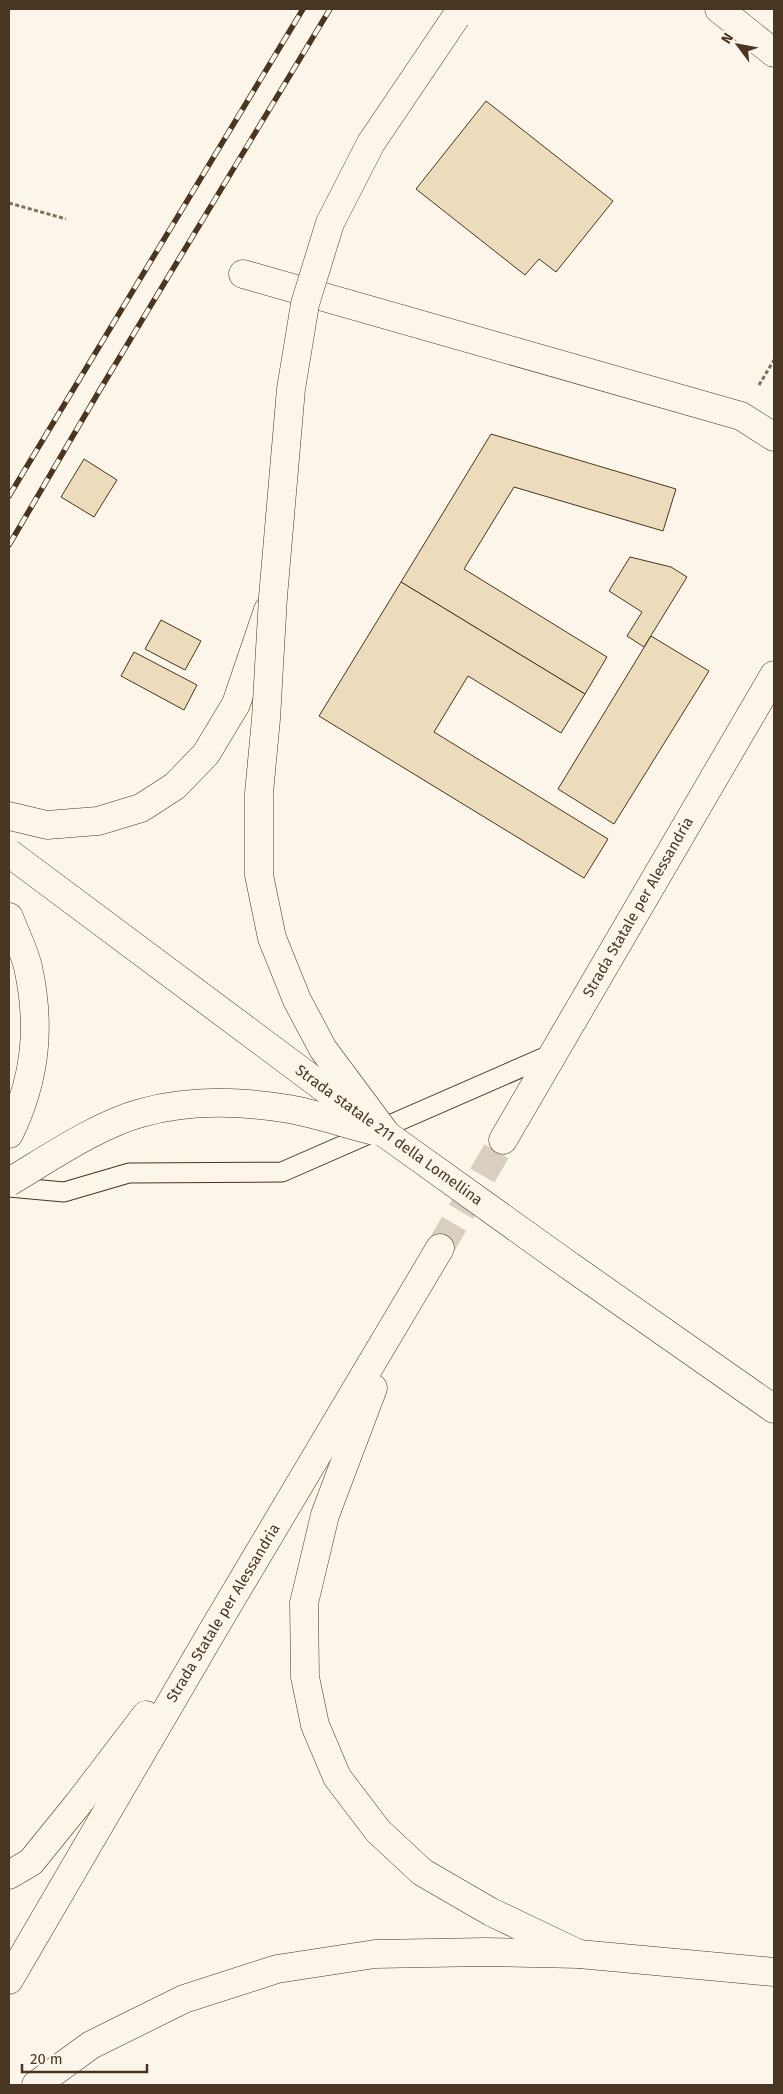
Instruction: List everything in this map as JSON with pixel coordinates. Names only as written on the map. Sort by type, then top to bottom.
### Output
[{"type":"main road","points":[[718,9],[774,53]]},
{"type":"main road","points":[[387,1135],[323,1049],[297,1000],[272,938],[259,875],[259,793],[266,719],[273,596],[291,390],[305,304],[330,223],[371,143],[459,13]]},
{"type":"main road","points":[[243,274],[741,416],[774,437]]},
{"type":"main road","points":[[9,816],[47,825],[98,820],[141,808],[176,786],[206,754],[236,704],[273,596]]},
{"type":"main road","name":"Strada Statale per Alessandria","points":[[503,1140],[774,675]]},
{"type":"main road","points":[[746,722],[774,699]]},
{"type":"main road","name":"Strada statale 211 della Lomellina","points":[[9,853],[387,1135],[774,1409]]},
{"type":"main road","points":[[9,917],[28,965],[36,1016],[33,1067],[9,1134]]},
{"type":"main road","points":[[9,1182],[102,1129],[141,1113],[189,1105],[239,1103],[290,1109],[387,1135]]},
{"type":"main road","name":"Strada Statale per Alessandria","points":[[9,1980],[216,1625],[398,1322],[440,1248]]},
{"type":"main road","points":[[398,1322],[325,1514],[304,1603],[305,1677],[315,1725],[337,1777],[378,1831],[422,1872],[491,1912],[579,1954]]},
{"type":"main road","points":[[9,1875],[31,1862],[216,1625]]},
{"type":"main road","points":[[36,2085],[91,2045],[184,1999],[277,1969],[375,1954],[485,1952],[579,1954],[774,1972]]},
{"type":"main road","points":[[747,1969],[774,1963]]},
{"type":"lane","points":[[9,1187],[64,1192],[129,1173],[282,1172],[552,1054]]},
{"type":"path","points":[[9,203],[66,219]]},
{"type":"building","points":[[486,101],[613,201],[556,272],[539,259],[525,275],[416,189]]},
{"type":"building","points":[[491,434],[676,489],[663,531],[514,487],[464,569],[607,657],[585,694],[401,582]]},
{"type":"building","points":[[84,459],[117,480],[94,517],[61,497]]},
{"type":"building","points":[[630,557],[671,567],[687,577],[644,647],[627,636],[642,612],[609,591]]},
{"type":"building","points":[[401,582],[585,694],[561,733],[468,676],[434,732],[608,839],[584,878],[319,716]]},
{"type":"building","points":[[161,620],[201,641],[185,670],[145,649]]},
{"type":"building","points":[[651,636],[709,671],[614,824],[558,789]]},
{"type":"building","points":[[134,652],[197,685],[184,710],[121,676]]},
{"type":"tunnel","points":[[440,1248],[503,1140]]},
{"type":"railway","points":[[9,496],[303,9]]},
{"type":"railway","points":[[9,545],[101,388],[330,9]]}]
